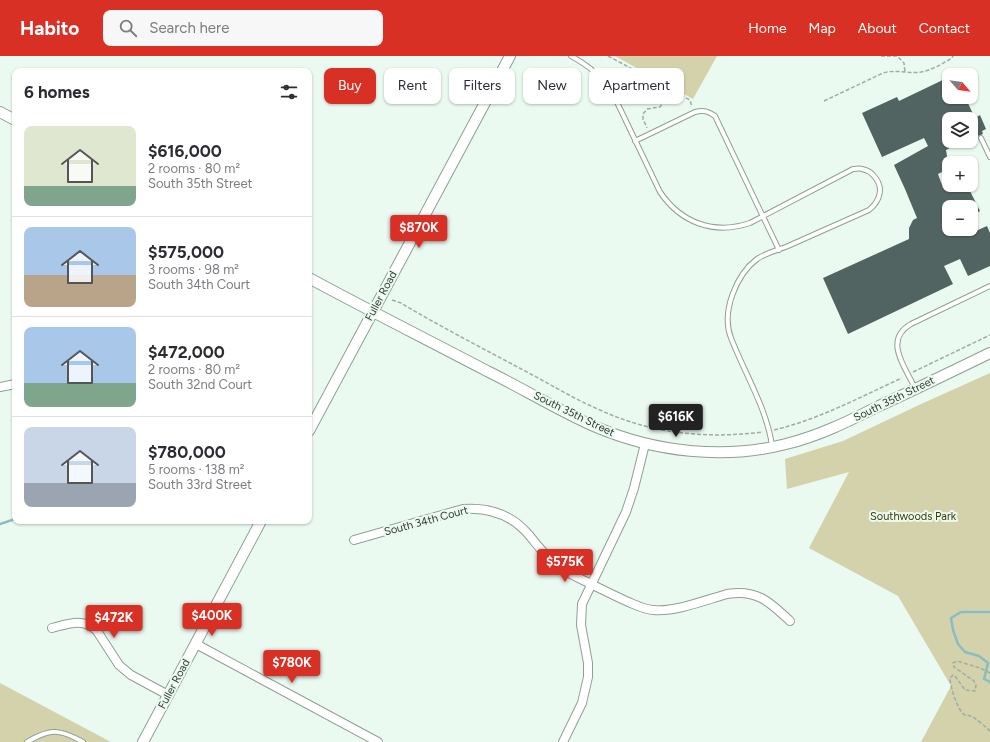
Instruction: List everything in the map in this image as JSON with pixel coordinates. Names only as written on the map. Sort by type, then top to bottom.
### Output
[{"type":"street","name":"Fuller Road","points":[[312,425],[510,56]]},
{"type":"street","points":[[0,112],[12,118]]},
{"type":"street","name":"South 35th Street","points":[[312,280],[580,420],[604,431],[645,444],[669,448],[711,452],[748,450],[773,447],[797,441],[821,433],[990,353]]},
{"type":"street","points":[[0,387],[12,385]]},
{"type":"street","points":[[563,742],[582,702],[588,677],[588,663],[581,625],[582,604],[616,536],[626,512],[634,488],[645,444]]},
{"type":"street","name":"South 34th Court","points":[[354,540],[463,509],[487,509],[510,518],[524,530],[549,559],[560,568],[633,604],[654,610],[675,608],[727,594],[747,593],[757,595],[767,600],[790,621]]},
{"type":"street","name":"Fuller Road","points":[[143,742],[259,524]]},
{"type":"street","points":[[52,628],[74,622],[86,623],[93,627],[119,665],[132,675],[168,695]]},
{"type":"street","points":[[196,644],[378,742]]},
{"type":"lane","points":[[571,56],[591,68],[607,85],[660,192],[674,210],[685,217],[707,226],[728,228],[737,227],[763,217],[853,169],[863,169],[872,173],[878,180],[880,188],[879,198],[875,205],[868,210],[758,259],[744,272],[732,295],[728,316],[730,336],[767,422],[773,447]]},
{"type":"lane","points":[[635,141],[695,112],[702,110],[715,116],[779,250]]},
{"type":"lane","points":[[981,138],[990,157]]},
{"type":"lane","points":[[916,389],[898,353],[897,342],[902,331],[911,324],[990,286]]},
{"type":"lane","points":[[27,742],[45,733],[53,731],[64,732],[83,742]]},
{"type":"path","points":[[608,56],[630,68]]},
{"type":"path","points":[[880,56],[897,56],[904,63],[905,72]]},
{"type":"path","points":[[824,101],[883,73],[890,71],[921,72],[937,67],[953,56]]},
{"type":"path","points":[[684,97],[690,100],[692,107]]},
{"type":"path","points":[[647,128],[643,119],[643,114],[647,109],[660,107],[662,104]]},
{"type":"path","points":[[392,300],[401,303],[590,405],[631,422],[680,434],[734,435],[770,431],[789,426],[828,413],[990,335]]},
{"type":"path","points":[[990,673],[980,668],[957,661],[953,663],[954,667],[974,681],[976,685],[975,691],[965,690],[955,676],[953,675],[950,678],[953,694],[962,712],[965,715],[974,717],[982,726],[985,726],[990,731]]},
{"type":"green space","points":[[615,56],[717,56],[693,99],[684,94],[684,68],[637,68]]},
{"type":"green space","name":"Southwoods Park","points":[[990,373],[990,742],[921,742],[951,686],[898,596],[809,548],[849,472],[787,489],[785,459],[843,441]]},
{"type":"green space","points":[[0,683],[111,742],[0,742]]},
{"type":"building","points":[[942,80],[942,104],[968,104],[972,112],[942,112],[942,148],[950,148],[946,150],[947,156],[942,156],[942,172],[938,174],[942,185],[942,192],[970,192],[974,200],[942,200],[942,236],[978,236],[978,230],[987,226],[990,233],[990,266],[968,276],[960,259],[944,266],[953,284],[848,334],[823,278],[909,239],[909,228],[913,220],[917,218],[894,165],[928,146],[924,138],[882,157],[862,113],[897,97],[899,101]]},
{"type":"building","points":[[980,115],[986,129],[982,131],[983,134],[978,136],[978,116]]},
{"type":"waterway","points":[[0,524],[12,520]]},
{"type":"waterway","points":[[990,612],[961,612],[951,618],[958,644],[965,652],[979,656],[988,663],[984,679],[990,682]]}]
